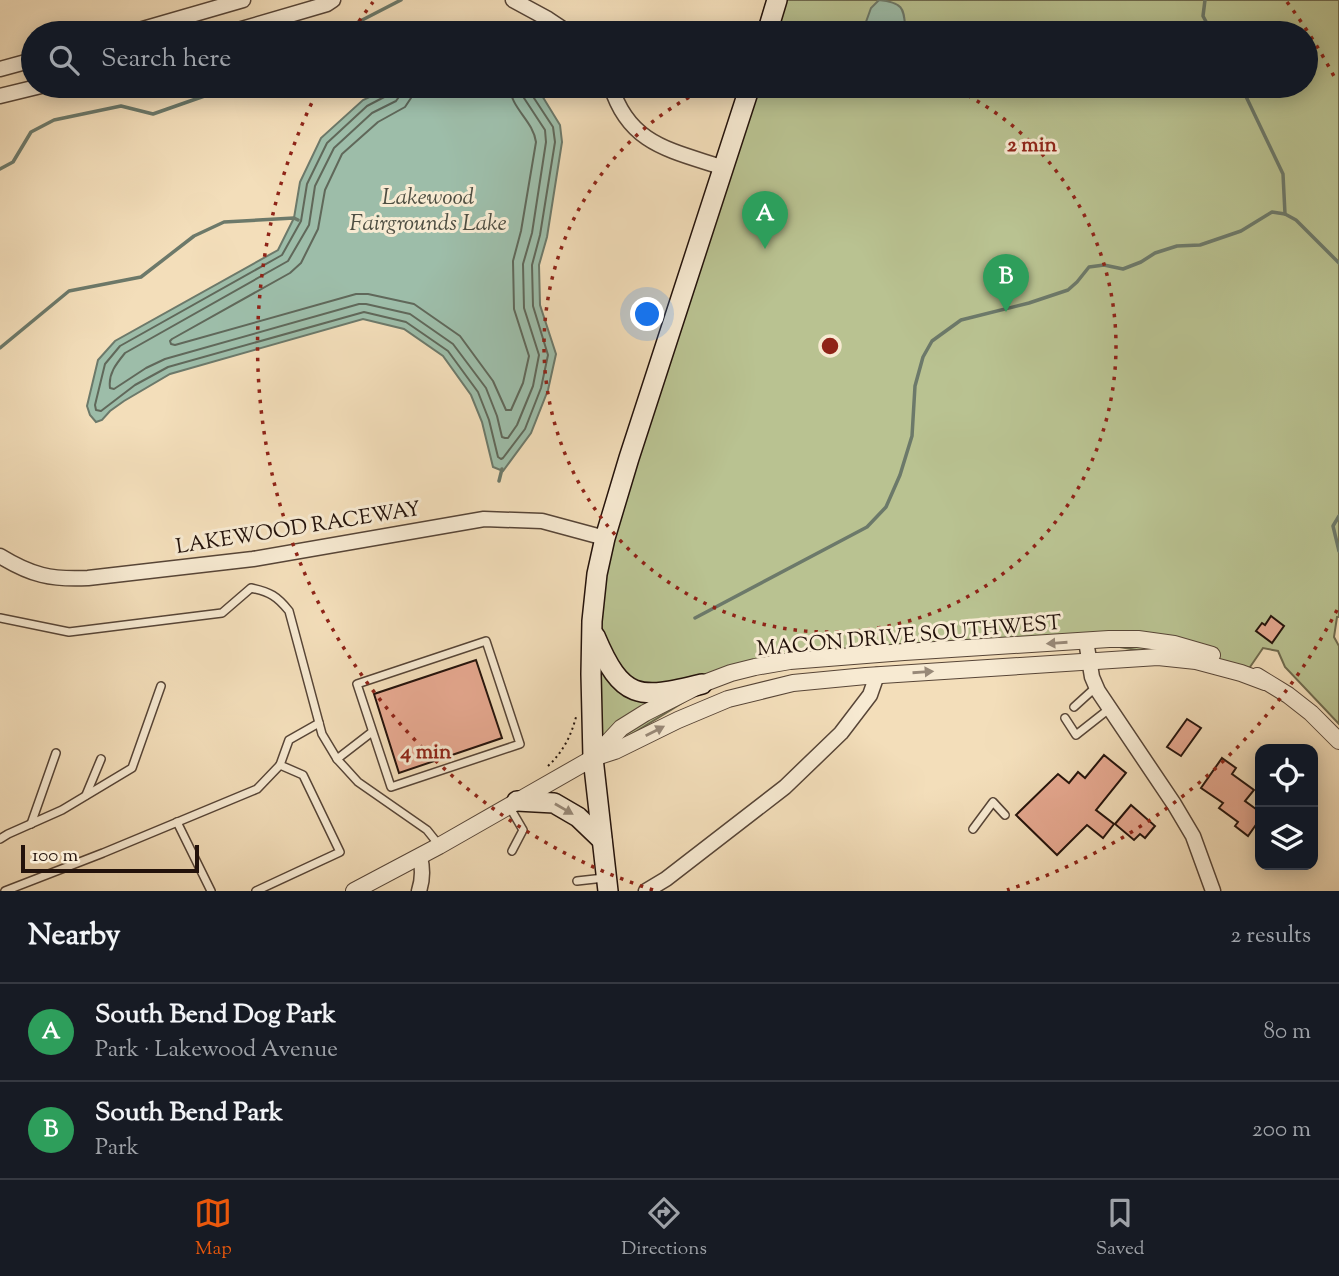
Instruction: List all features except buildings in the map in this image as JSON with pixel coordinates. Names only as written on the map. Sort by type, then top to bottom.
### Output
[{"type":"main road","points":[[771,21],[777,0]]},
{"type":"main road","points":[[608,884],[593,758],[591,674],[597,574],[629,458],[746,98]]},
{"type":"main road","points":[[592,629],[612,671],[632,690],[659,694],[702,684]]},
{"type":"main road","points":[[513,804],[554,803],[578,817],[602,840]]},
{"type":"street","points":[[170,21],[243,0]]},
{"type":"street","points":[[269,21],[333,0]]},
{"type":"street","points":[[513,0],[551,21]]},
{"type":"street","points":[[0,69],[21,63]]},
{"type":"street","points":[[0,96],[21,91]]},
{"type":"street","points":[[615,98],[625,118],[643,136],[662,146],[724,168]]},
{"type":"street","name":"LAKEWOOD RACEWAY","points":[[0,556],[40,575],[65,579],[253,559],[484,519],[542,521],[605,538]]},
{"type":"street","name":"MACON DRIVE SOUTHWEST","points":[[593,758],[621,728],[645,713],[702,684],[731,673],[790,662],[904,652],[1138,639],[1174,644],[1248,670],[1311,713],[1339,741]]},
{"type":"street","points":[[1086,641],[1091,677],[1096,687],[1193,835],[1213,891]]},
{"type":"street","name":"MACON DRIVE SOUTHWEST","points":[[593,758],[615,751],[728,699],[793,683],[1158,657],[1196,661],[1265,682]]},
{"type":"street","points":[[646,891],[666,879],[785,787],[852,720],[870,695],[877,675]]},
{"type":"street","points":[[354,891],[420,857],[593,758]]},
{"type":"street","points":[[419,891],[423,867],[420,857]]},
{"type":"lane","points":[[0,619],[69,632],[222,613],[251,588],[278,597],[289,611],[322,734],[337,759],[358,782],[427,830],[439,846]]},
{"type":"lane","points":[[0,619],[8,610]]},
{"type":"lane","points":[[486,641],[520,744],[391,787],[372,732],[357,684],[486,641]]},
{"type":"lane","points":[[0,839],[62,810],[132,768],[160,686]]},
{"type":"lane","points":[[1074,707],[1096,687]]},
{"type":"lane","points":[[1065,718],[1076,735],[1110,708]]},
{"type":"lane","points":[[5,891],[257,789],[280,765],[289,740],[319,723]]},
{"type":"lane","points":[[337,759],[372,732]]},
{"type":"lane","points":[[31,824],[56,753]]},
{"type":"lane","points":[[86,796],[101,758]]},
{"type":"lane","points":[[256,891],[340,852],[303,775],[280,765]]},
{"type":"lane","points":[[973,829],[993,802],[1005,815]]},
{"type":"lane","points":[[512,851],[523,830],[513,804]]},
{"type":"lane","points":[[177,822],[211,891]]},
{"type":"lane","points":[[577,881],[608,884]]},
{"type":"shaded area","points":[[767,0],[1339,0],[1339,617],[1334,637],[1339,646],[1339,724],[1285,667],[1278,651],[1263,648],[1248,670],[1086,641],[731,673],[593,758],[605,538],[737,98],[1318,98],[1318,21],[761,21]]},
{"type":"water","points":[[879,0],[895,3],[902,9],[904,21],[866,21],[871,8]]},
{"type":"water","name":"Lakewood Fairgrounds Lake","points":[[543,98],[560,125],[562,142],[547,237],[539,265],[540,305],[556,354],[548,390],[531,433],[503,471],[493,467],[482,422],[471,395],[443,356],[404,329],[363,319],[170,374],[124,401],[96,422],[87,406],[98,360],[115,341],[278,250],[294,218],[300,182],[321,138],[363,100]]},
{"type":"waterway","points":[[360,21],[401,0]]},
{"type":"waterway","points":[[1205,0],[1203,16],[1206,21]]},
{"type":"waterway","points":[[0,169],[13,162],[31,132],[54,120],[121,106],[153,114],[199,98]]},
{"type":"waterway","points":[[1247,98],[1283,174],[1285,214]]},
{"type":"waterway","points":[[695,618],[867,527],[886,507],[900,475],[912,436],[915,386],[923,357],[932,341],[961,320],[1068,290],[1089,267],[1104,265],[1123,269],[1155,253],[1177,246],[1200,245],[1241,231],[1272,212],[1285,214],[1296,220],[1339,263]]},
{"type":"waterway","points":[[0,348],[69,291],[141,277],[194,236],[224,222],[294,218],[298,220]]},
{"type":"waterway","points":[[499,481],[502,469]]},
{"type":"waterway","points":[[1339,516],[1333,526],[1339,551]]},
{"type":"place","name":"South Bend Dog Park","points":[[765,249]]},
{"type":"place","name":"South Bend Park","points":[[1006,312]]}]
